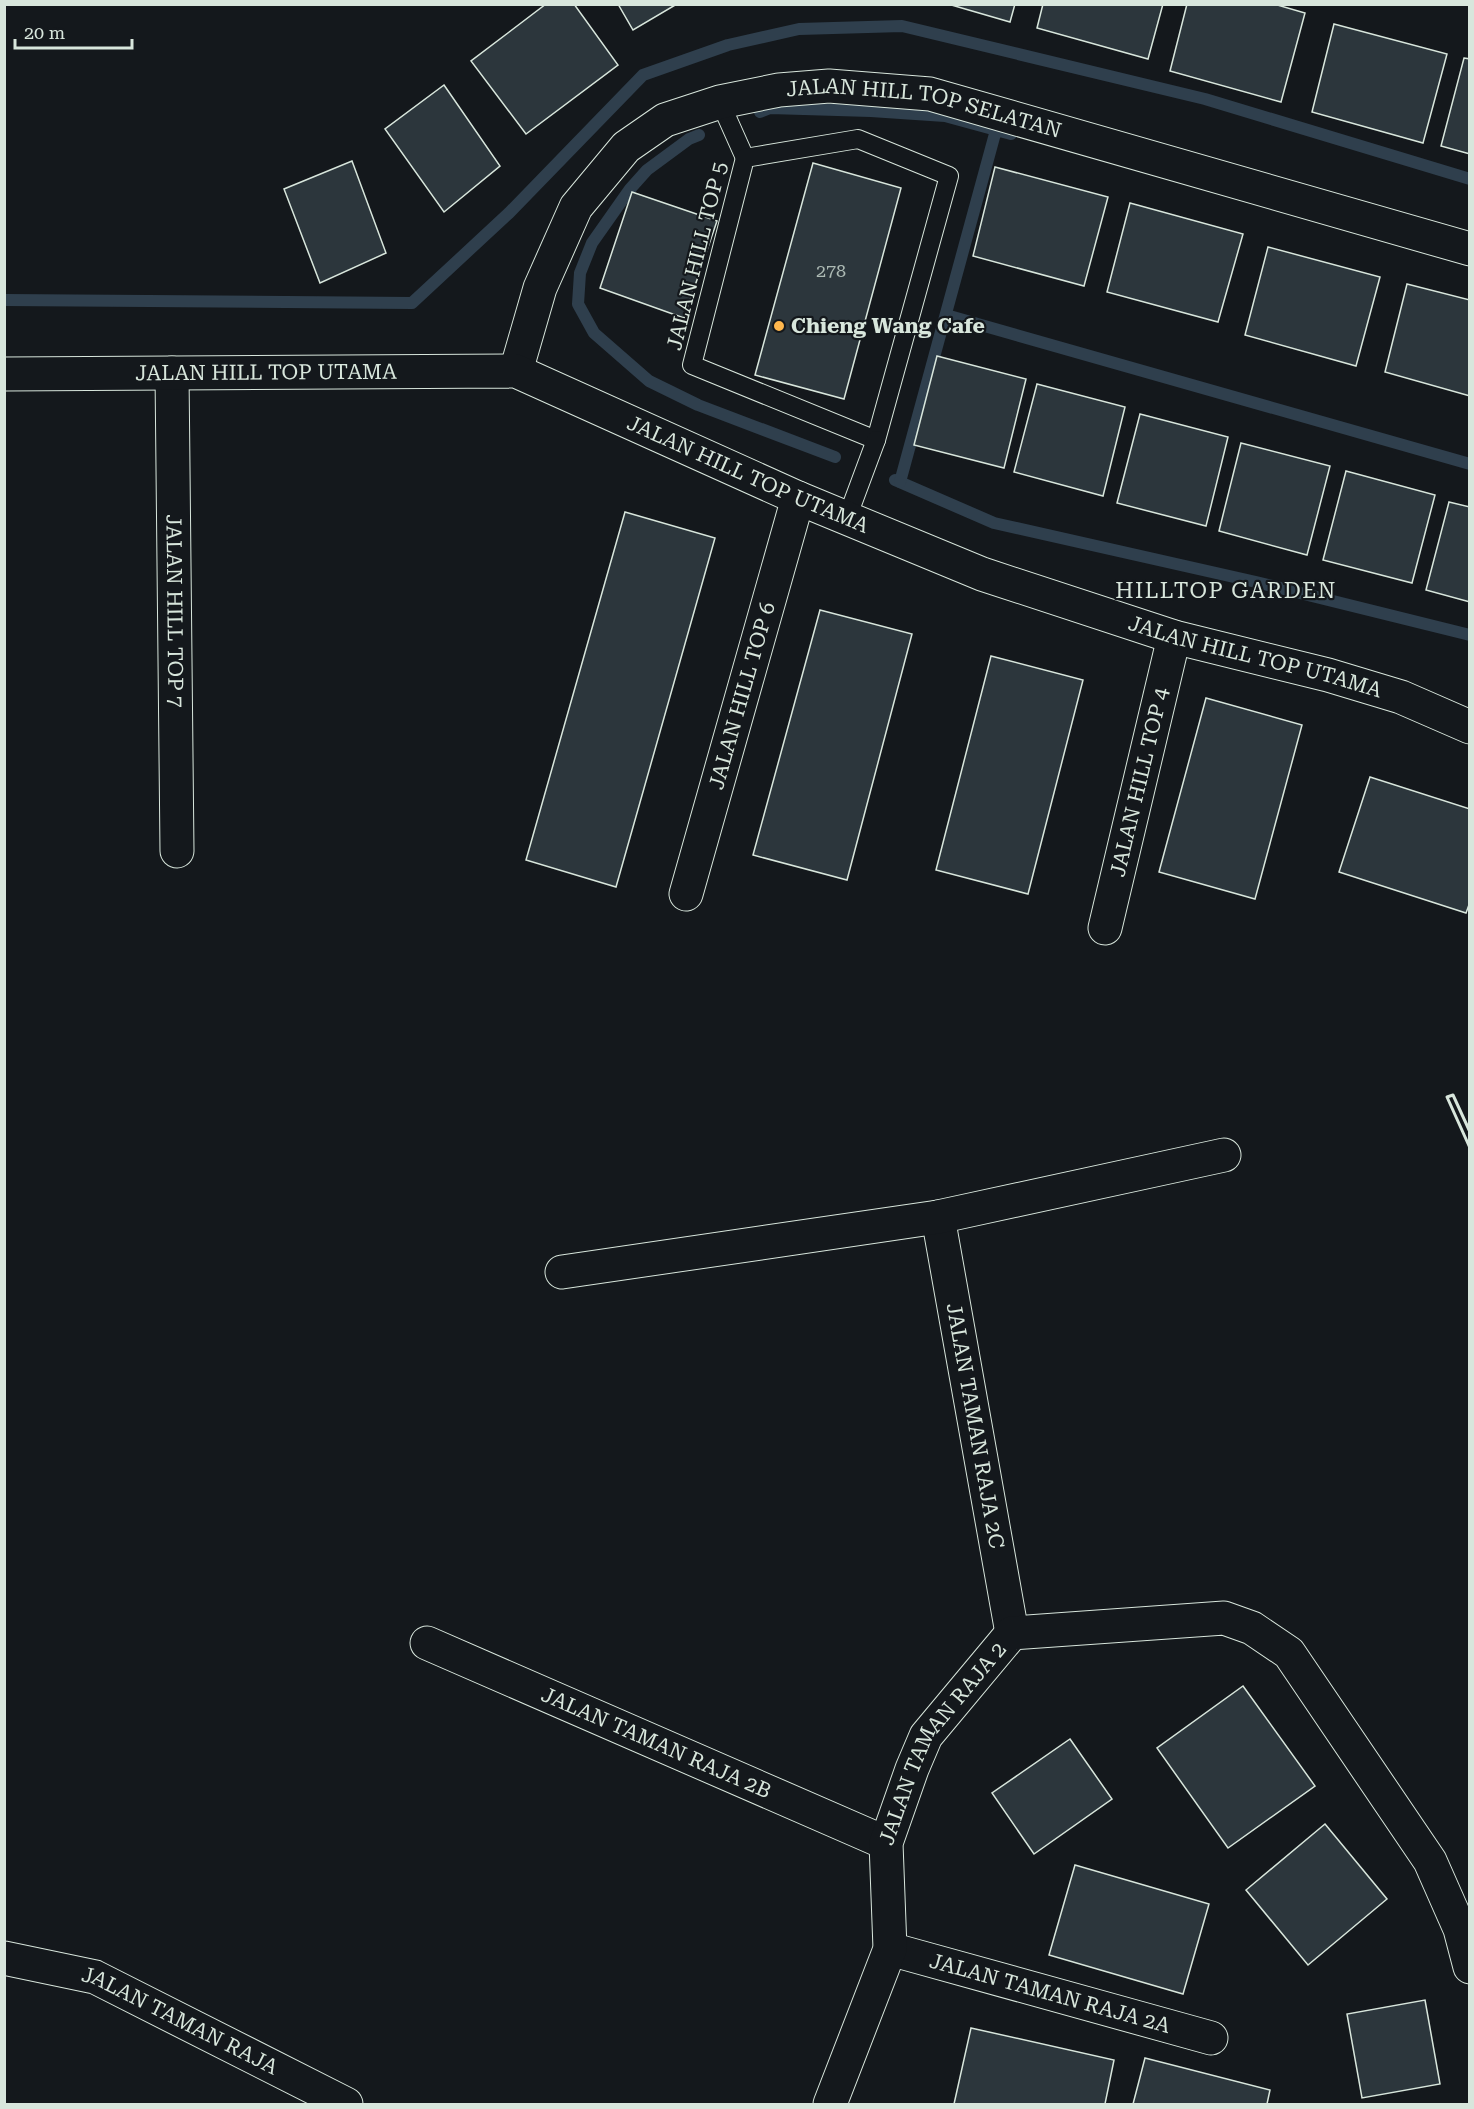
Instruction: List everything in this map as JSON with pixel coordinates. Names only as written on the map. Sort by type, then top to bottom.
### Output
[{"type":"street","name":"JALAN HILL TOP SELATAN","points":[[516,371],[540,288],[576,207],[626,147],[665,120],[720,102],[778,90],[829,86],[930,94],[1470,249]]},
{"type":"street","name":"JALAN HILL TOP UTAMA","points":[[4,374],[516,371],[798,498],[982,574],[1174,637],[1328,675],[1390,694],[1470,727]]},
{"type":"street","name":"JALAN HILL TOP 7","points":[[172,373],[177,851]]},
{"type":"street","name":"JALAN HILL TOP 6","points":[[686,894],[798,498]]},
{"type":"street","name":"JALAN HILL TOP 4","points":[[1105,928],[1174,637]]},
{"type":"street","points":[[562,1272],[938,1217],[1224,1155]]},
{"type":"street","name":"JALAN TAMAN RAJA 2C","points":[[938,1217],[1012,1633]]},
{"type":"street","name":"JALAN TAMAN RAJA 2","points":[[830,2104],[890,1949],[886,1843],[926,1736],[1012,1633],[1224,1618],[1252,1628],[1289,1653],[1430,1861],[1460,1929],[1470,1967]]},
{"type":"street","name":"JALAN TAMAN RAJA 2B","points":[[427,1643],[886,1843]]},
{"type":"street","name":"JALAN TAMAN RAJA 2A","points":[[890,1949],[1211,2038]]},
{"type":"street","name":"JALAN TAMAN RAJA","points":[[4,1958],[95,1977],[346,2104]]},
{"type":"lane","points":[[720,102],[745,158]]},
{"type":"lane","name":"JALAN HILL TOP 5","points":[[858,139],[949,176],[876,440],[693,365],[745,158],[858,139]]},
{"type":"lane","points":[[848,518],[876,440]]},
{"type":"building","points":[[546,4],[574,4],[618,65],[526,134],[471,61]]},
{"type":"building","points":[[618,4],[677,4],[633,30]]},
{"type":"building","points":[[948,4],[1015,4],[1010,22]]},
{"type":"building","points":[[1043,4],[1163,4],[1148,59],[1037,28]]},
{"type":"building","points":[[1187,4],[1274,4],[1305,13],[1281,102],[1170,71]]},
{"type":"building","points":[[1334,24],[1447,54],[1423,143],[1312,112]]},
{"type":"building","points":[[1464,58],[1470,59],[1470,154],[1441,146]]},
{"type":"building","points":[[444,85],[500,166],[444,212],[385,129]]},
{"type":"building","points":[[352,161],[386,253],[320,283],[284,189]]},
{"type":"building","points":[[813,163],[901,188],[844,399],[755,375]]},
{"type":"building","points":[[995,167],[1108,197],[1084,286],[973,256]]},
{"type":"building","points":[[632,192],[717,221],[684,318],[600,288]]},
{"type":"building","points":[[1130,203],[1243,234],[1218,322],[1107,292]]},
{"type":"building","points":[[1268,247],[1380,277],[1356,366],[1245,335]]},
{"type":"building","points":[[1407,284],[1470,300],[1470,396],[1385,372]]},
{"type":"building","points":[[937,356],[1026,379],[1004,468],[914,445]]},
{"type":"building","points":[[1037,384],[1125,407],[1103,496],[1014,472]]},
{"type":"building","points":[[1140,414],[1228,437],[1206,526],[1117,503]]},
{"type":"building","points":[[1241,443],[1330,466],[1307,555],[1219,531]]},
{"type":"building","points":[[1346,471],[1435,495],[1412,583],[1323,560]]},
{"type":"building","points":[[1449,502],[1470,507],[1470,602],[1426,590]]},
{"type":"building","points":[[625,512],[715,538],[616,887],[526,860]]},
{"type":"building","points":[[820,610],[912,634],[847,880],[753,855]]},
{"type":"building","points":[[991,656],[1083,680],[1028,894],[936,870]]},
{"type":"building","points":[[1206,698],[1302,725],[1255,899],[1159,872]]},
{"type":"building","points":[[1370,777],[1470,809],[1470,902],[1466,913],[1339,872]]},
{"type":"building","points":[[1243,1686],[1315,1786],[1228,1848],[1157,1748]]},
{"type":"building","points":[[1070,1739],[1112,1799],[1034,1854],[992,1793]]},
{"type":"building","points":[[1325,1824],[1387,1899],[1308,1965],[1246,1890]]},
{"type":"building","points":[[1075,1865],[1209,1904],[1183,1994],[1049,1955]]},
{"type":"building","points":[[1425,2000],[1440,2084],[1362,2098],[1347,2014]]},
{"type":"building","points":[[971,2028],[1114,2060],[1105,2104],[954,2104]]},
{"type":"building","points":[[1145,2058],[1270,2090],[1267,2104],[1133,2104]]},
{"type":"waterway","points":[[4,300],[412,303],[509,213],[643,75],[728,45],[799,29],[902,26],[1205,99],[1470,179]]},
{"type":"waterway","points":[[760,112],[770,108],[945,116],[989,128]]},
{"type":"waterway","points":[[900,482],[996,130],[1011,134]]},
{"type":"waterway","points":[[699,135],[689,139],[647,170],[630,189],[592,243],[580,273],[578,304],[594,333],[649,381],[698,405],[835,457]]},
{"type":"waterway","points":[[946,315],[1470,464]]},
{"type":"waterway","points":[[895,480],[994,523],[1256,582],[1470,635]]},
{"type":"wall","points":[[1470,1132],[1453,1095],[1447,1097],[1470,1148]]},
{"type":"place","name":"Chieng Wang Cafe","points":[[779,326]]},
{"type":"district","name":"HILLTOP GARDEN","points":[[1226,590]]}]
